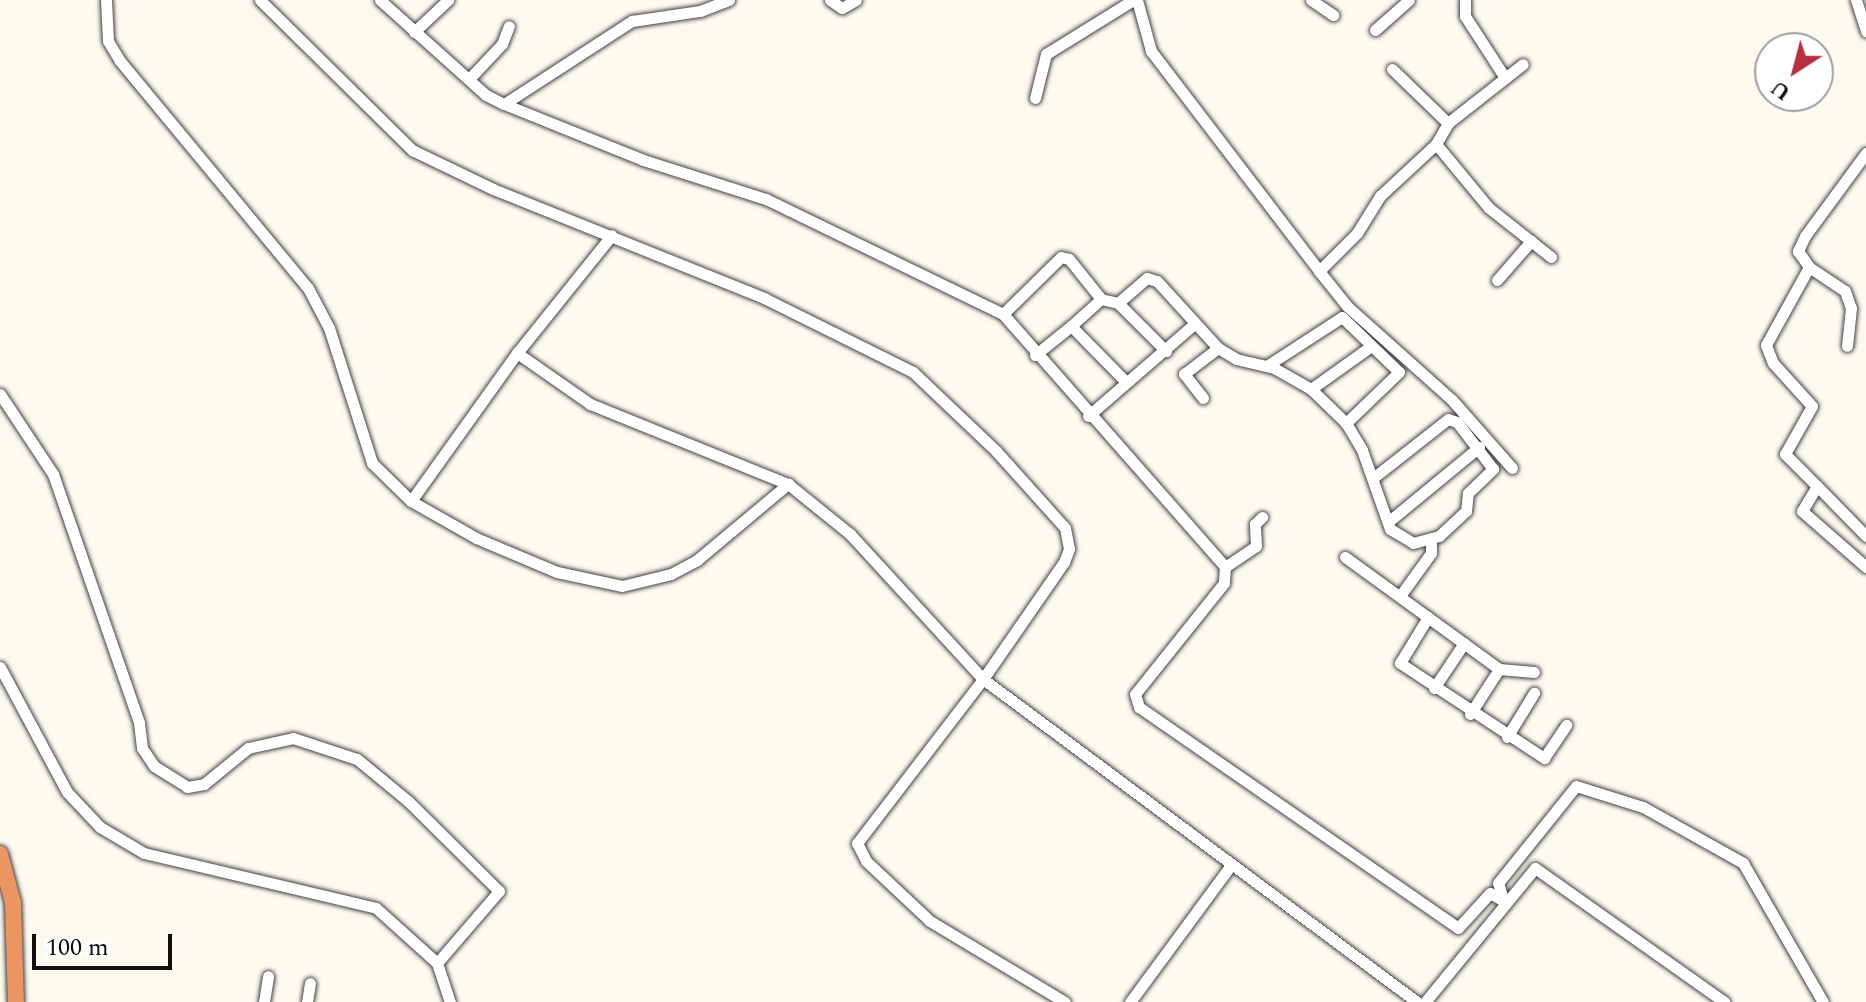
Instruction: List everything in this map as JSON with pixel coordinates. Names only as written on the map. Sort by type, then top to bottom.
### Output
[{"type":"highway","points":[[0,854],[13,903],[16,1002]]},
{"type":"highway","points":[[0,884],[10,944],[9,1002]]},
{"type":"street","points":[[106,0],[108,41],[120,61],[308,288],[329,328],[372,463],[411,501],[543,567],[622,586],[671,574],[697,560],[788,484]]},
{"type":"street","points":[[260,0],[412,150],[493,189],[612,235],[838,331],[913,372],[996,451],[1065,528],[1069,549],[1064,562],[983,679],[857,843],[866,861],[930,921],[1065,1002]]},
{"type":"street","points":[[380,0],[469,79],[504,104],[643,160],[766,199],[1003,314],[1088,416],[1160,487],[1225,567],[1224,583],[1135,694],[1139,707],[1458,928],[1478,936]]},
{"type":"street","points":[[414,32],[448,0]]},
{"type":"street","points":[[504,104],[632,21],[700,11],[729,0]]},
{"type":"street","points":[[830,0],[842,8],[856,0]]},
{"type":"street","points":[[1035,98],[1046,54],[1135,0],[1151,51],[1347,306],[1452,400],[1512,468]]},
{"type":"street","points":[[1311,0],[1333,15]]},
{"type":"street","points":[[1375,30],[1409,0]]},
{"type":"street","points":[[1465,0],[1465,16],[1504,76]]},
{"type":"street","points":[[1856,0],[1866,31]]},
{"type":"street","points":[[469,79],[502,44],[509,26]]},
{"type":"street","points":[[1319,271],[1357,233],[1380,196],[1436,144],[1448,123],[1523,64]]},
{"type":"street","points":[[1392,69],[1448,123]]},
{"type":"street","points":[[1436,144],[1479,197],[1551,257]]},
{"type":"street","points":[[1847,346],[1851,308],[1845,291],[1809,267],[1798,251],[1805,236],[1866,153]]},
{"type":"street","points":[[411,501],[517,353],[612,235]]},
{"type":"street","points":[[1497,280],[1531,241]]},
{"type":"street","points":[[1003,314],[1061,257],[1069,259],[1101,299],[1118,303],[1166,351]]},
{"type":"street","points":[[1809,267],[1766,345],[1773,363],[1812,406],[1785,454],[1866,536]]},
{"type":"street","points":[[1118,303],[1151,278],[1192,326],[1218,348],[1236,359],[1268,365],[1311,389],[1346,423],[1373,478],[1388,522],[1405,540],[1431,541],[1466,511],[1468,493],[1492,473],[1492,465],[1479,447],[1448,419],[1373,478]]},
{"type":"street","points":[[1035,355],[1101,299]]},
{"type":"street","points":[[1268,365],[1339,316],[1399,372],[1346,423]]},
{"type":"street","points":[[1071,326],[1126,382]]},
{"type":"street","points":[[1088,416],[1192,326]]},
{"type":"street","points":[[1311,389],[1371,346]]},
{"type":"street","points":[[1203,398],[1184,374],[1218,348]]},
{"type":"street","points":[[517,353],[590,404],[788,484],[850,534],[983,679],[1417,1002]]},
{"type":"street","points":[[0,394],[53,474],[120,664],[142,748],[154,766],[187,787],[204,784],[248,748],[293,738],[357,759],[408,801],[499,891],[437,963]]},
{"type":"street","points":[[1388,522],[1479,447]]},
{"type":"street","points":[[1817,486],[1802,511],[1866,567]]},
{"type":"street","points":[[1225,567],[1256,546],[1255,524],[1262,517]]},
{"type":"street","points":[[1400,596],[1431,553],[1431,541]]},
{"type":"street","points":[[1345,557],[1499,669],[1534,672]]},
{"type":"street","points":[[1428,617],[1400,663],[1470,714],[1544,758],[1566,725]]},
{"type":"street","points":[[1434,688],[1464,643]]},
{"type":"street","points":[[0,667],[67,792],[100,827],[144,853],[376,908],[437,963],[450,1002]]},
{"type":"street","points":[[1470,714],[1499,669]]},
{"type":"street","points":[[1507,737],[1534,693]]},
{"type":"street","points":[[1504,901],[1498,883],[1576,786],[1643,807],[1743,863],[1823,1002]]},
{"type":"street","points":[[1130,1002],[1231,865]]},
{"type":"street","points":[[1425,1002],[1527,873],[1543,871],[1724,1002]]},
{"type":"street","points":[[1458,928],[1490,893],[1504,901]]},
{"type":"street","points":[[264,1002],[268,976]]},
{"type":"street","points":[[307,1002],[310,983]]}]
